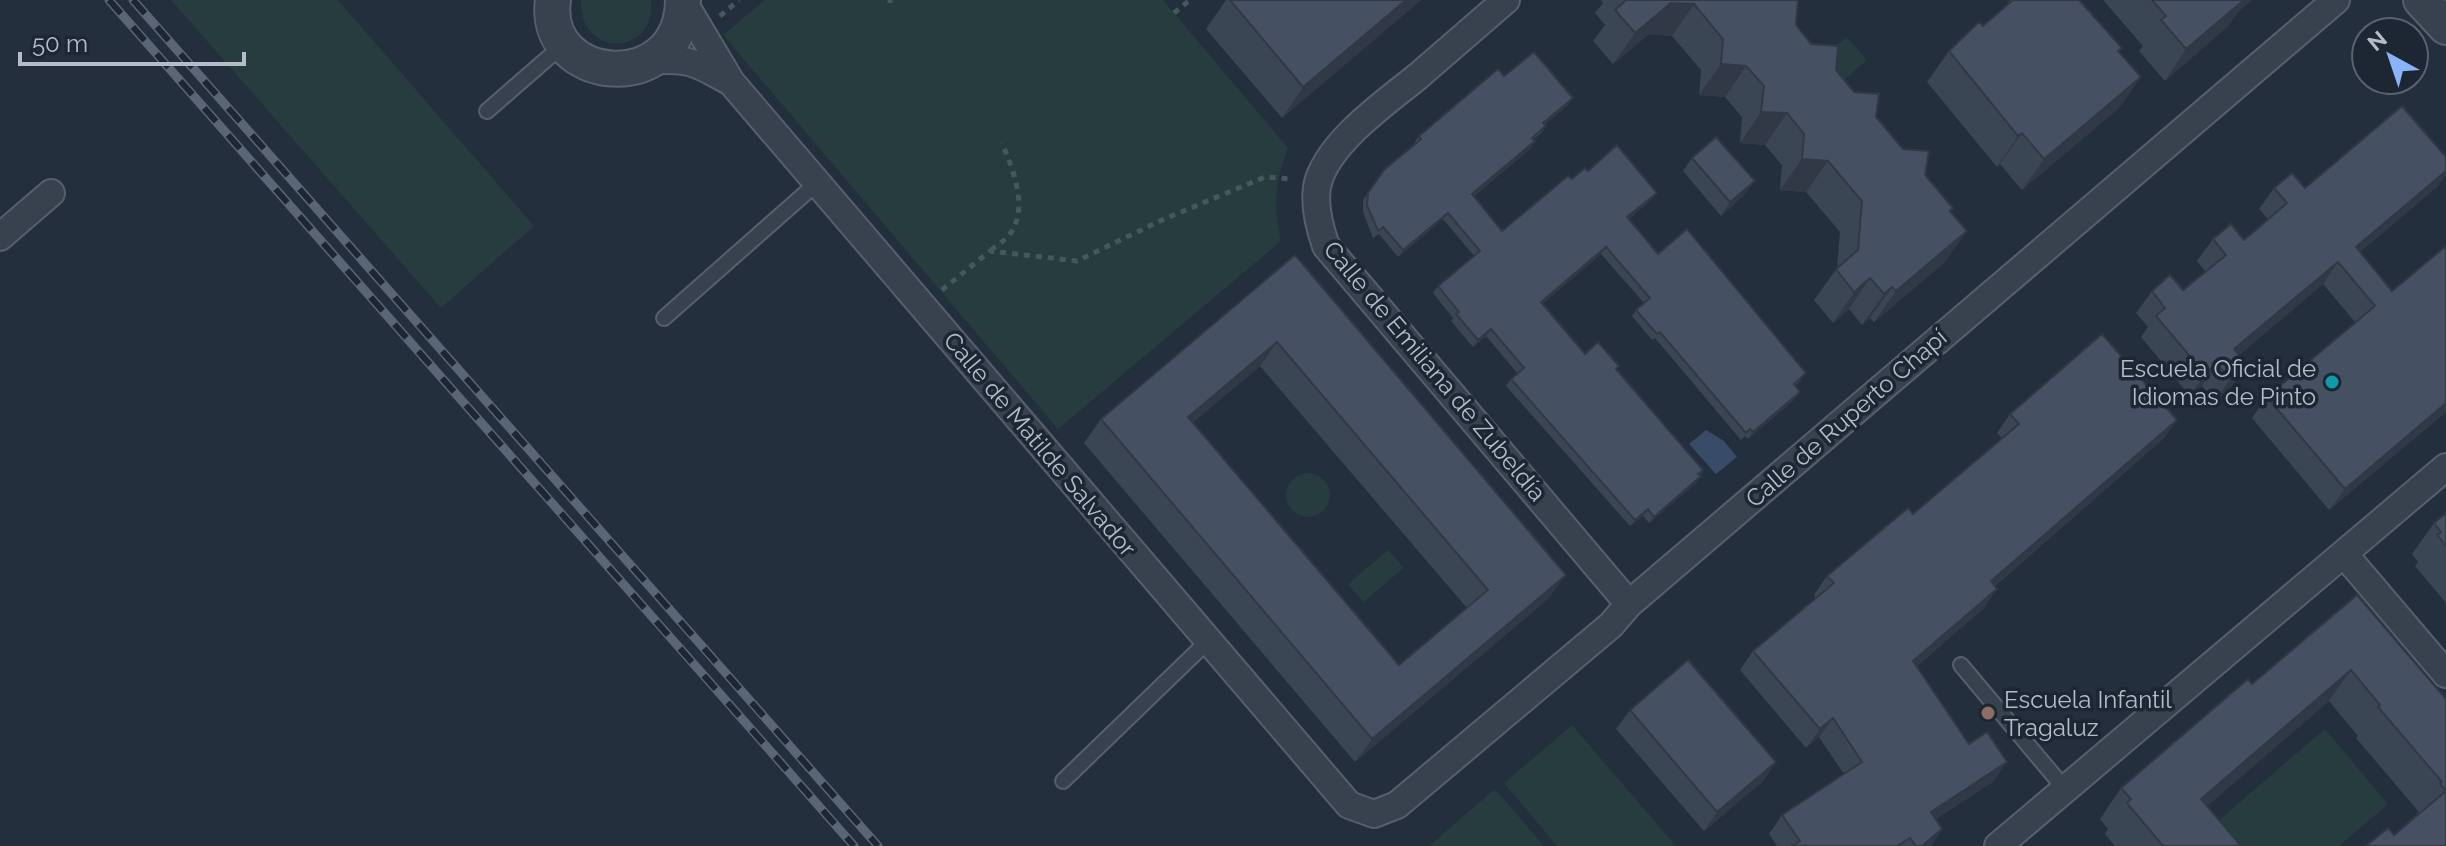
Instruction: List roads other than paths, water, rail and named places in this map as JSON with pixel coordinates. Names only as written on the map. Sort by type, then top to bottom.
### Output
[{"type":"street","points":[[553,0],[556,28],[564,44],[581,59],[597,67],[625,69],[651,61],[665,51],[682,20],[684,1]]},
{"type":"street","name":"Calle de Emiliana de Zubeldía","points":[[1506,0],[1365,120],[1333,154],[1319,181],[1318,216],[1326,246],[1629,604]]},
{"type":"street","name":"Calle de Ruperto Chapí","points":[[1349,805],[1374,814],[1397,805],[1611,625],[1629,604],[2336,0]]},
{"type":"street","name":"Calle de Matilde Salvador","points":[[684,1],[731,82],[1349,805]]},
{"type":"street","name":"Calle de Matilde Salvador","points":[[651,61],[677,58],[696,63],[731,82]]},
{"type":"street","points":[[0,237],[51,193]]},
{"type":"street","points":[[1998,846],[2446,467]]},
{"type":"street","points":[[2344,554],[2446,674]]},
{"type":"lane","points":[[487,111],[564,44]]},
{"type":"lane","points":[[664,318],[817,183]]},
{"type":"lane","points":[[1063,781],[1208,641]]},
{"type":"lane","points":[[1961,665],[2065,789]]},
{"type":"water","points":[[1706,430],[1724,441],[1737,457],[1716,474],[1689,444]]},
{"type":"railway","points":[[109,0],[854,846]]},
{"type":"railway","points":[[133,0],[878,846]]},
{"type":"place","name":"Escuela Oficial de Idiomas de Pinto","points":[[2332,382]]},
{"type":"place","name":"Escuela Infantil Tragaluz","points":[[1988,713]]}]
